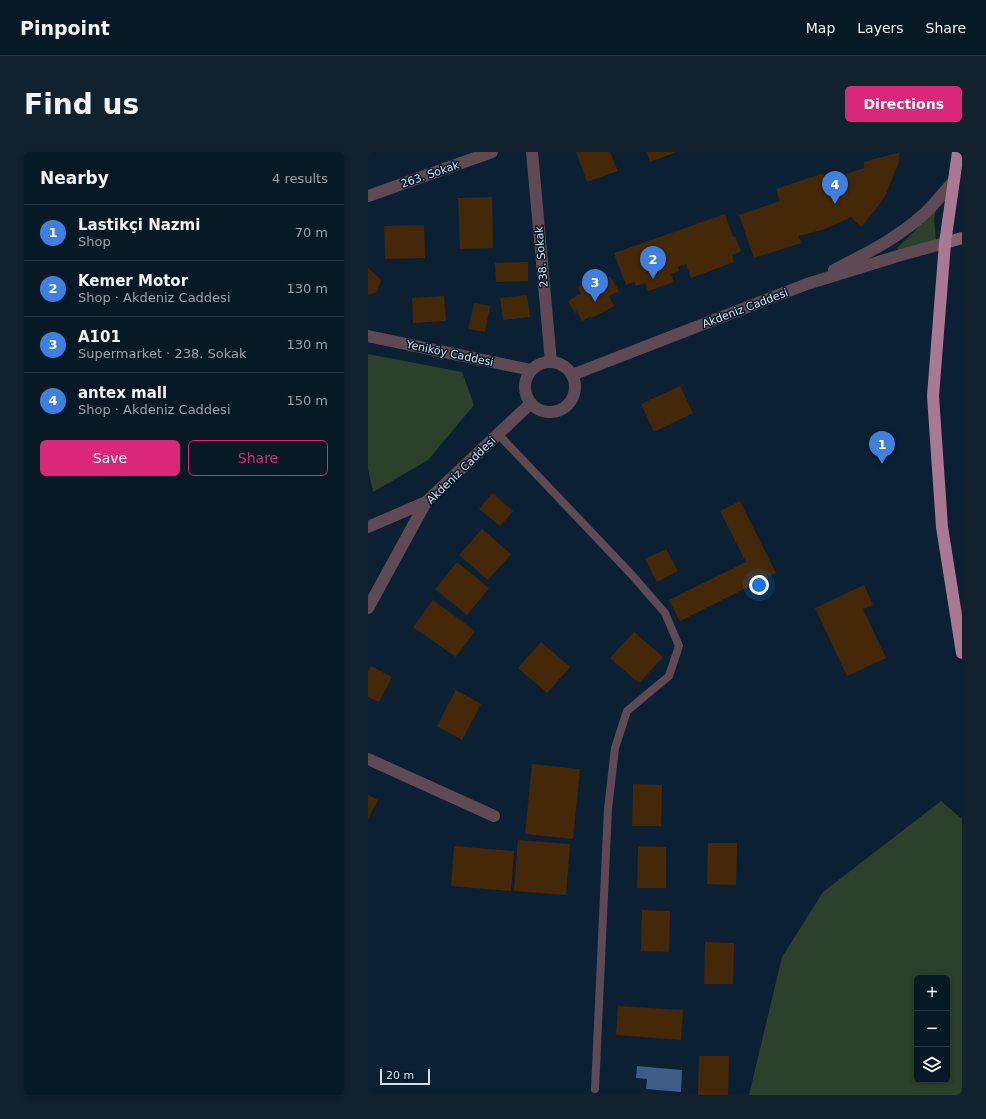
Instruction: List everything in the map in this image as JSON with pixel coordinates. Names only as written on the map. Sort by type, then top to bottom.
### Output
[{"type":"highway","points":[[958,152],[957,178],[945,243],[933,396],[942,527],[962,653]]},
{"type":"main road","name":"Akdeniz Caddesi","points":[[945,243],[962,238]]},
{"type":"street","name":"263. Sokak","points":[[368,196],[492,152]]},
{"type":"street","name":"238. Sokak","points":[[532,152],[551,362]]},
{"type":"street","name":"Akdeniz Caddesi","points":[[807,284],[866,253],[912,224],[925,214],[957,178]]},
{"type":"street","name":"Akdeniz Caddesi","points":[[572,375],[807,284],[945,243]]},
{"type":"street","name":"Yeniköy Caddesi","points":[[368,336],[531,370]]},
{"type":"street","points":[[551,362],[560,364],[567,368],[572,375],[575,387],[573,399],[564,408],[553,413],[541,411],[530,404],[525,393],[525,381],[531,370],[540,364],[551,362]]},
{"type":"street","name":"Akdeniz Caddesi","points":[[368,608],[426,502],[530,404]]},
{"type":"street","points":[[368,527],[426,502]]},
{"type":"street","points":[[368,758],[494,816]]},
{"type":"lane","points":[[498,434],[632,574],[665,613],[679,646],[669,676],[627,711],[615,748],[608,809],[595,1089]]},
{"type":"green space","points":[[936,210],[934,220],[936,240],[901,251],[897,248]]},
{"type":"green space","points":[[368,354],[462,372],[474,405],[428,460],[373,492],[368,469]]},
{"type":"green space","points":[[941,801],[962,819],[962,1095],[749,1095],[782,957],[823,892]]},
{"type":"water","points":[[637,1066],[682,1070],[681,1092],[646,1089],[647,1079],[636,1078]]},
{"type":"building","points":[[576,152],[610,152],[618,171],[587,182]]},
{"type":"building","points":[[647,152],[677,152],[650,162]]},
{"type":"building","points":[[900,152],[899,162],[886,194],[861,227],[851,217],[825,229],[799,236],[801,243],[754,258],[739,215],[780,201],[776,189],[821,174],[824,175],[826,181],[864,168],[864,162]]},
{"type":"building","points":[[492,197],[493,248],[460,249],[458,198]]},
{"type":"building","points":[[725,214],[733,237],[735,236],[741,251],[732,255],[734,262],[691,278],[686,264],[678,267],[679,271],[671,274],[674,282],[648,291],[645,283],[636,286],[634,282],[626,285],[614,253]]},
{"type":"building","points":[[424,225],[425,258],[385,259],[384,226]]},
{"type":"building","points":[[528,262],[528,281],[496,282],[495,263]]},
{"type":"building","points":[[368,268],[381,280],[377,292],[368,295]]},
{"type":"building","points":[[605,275],[607,278],[610,276],[619,291],[609,296],[614,306],[592,318],[591,316],[582,321],[577,311],[575,313],[568,301],[581,293],[577,287],[593,278],[595,281]]},
{"type":"building","points":[[527,295],[530,317],[503,320],[500,298]]},
{"type":"building","points":[[444,296],[446,321],[413,323],[412,298]]},
{"type":"building","points":[[474,303],[490,306],[485,332],[468,329]]},
{"type":"building","points":[[680,386],[693,413],[654,432],[641,404]]},
{"type":"building","points":[[492,493],[513,511],[500,526],[479,509]]},
{"type":"building","points":[[740,501],[776,573],[680,621],[669,600],[746,562],[720,511]]},
{"type":"building","points":[[482,529],[511,554],[488,580],[459,555]]},
{"type":"building","points":[[666,549],[678,571],[657,582],[645,559]]},
{"type":"building","points":[[457,562],[489,588],[467,615],[435,589]]},
{"type":"building","points":[[864,585],[873,605],[863,609],[886,658],[847,676],[815,608]]},
{"type":"building","points":[[433,600],[475,631],[456,657],[413,627]]},
{"type":"building","points":[[634,632],[663,657],[639,683],[610,658]]},
{"type":"building","points":[[541,642],[570,667],[547,693],[518,668]]},
{"type":"building","points":[[371,666],[392,677],[379,702],[368,697],[368,671]]},
{"type":"building","points":[[456,690],[481,704],[462,740],[437,726]]},
{"type":"building","points":[[532,764],[580,769],[573,839],[525,834]]},
{"type":"building","points":[[633,784],[662,785],[661,826],[632,826]]},
{"type":"building","points":[[368,795],[378,800],[368,819]]},
{"type":"building","points":[[518,840],[570,844],[566,895],[514,891]]},
{"type":"building","points":[[708,843],[737,843],[736,885],[707,884]]},
{"type":"building","points":[[454,846],[514,851],[511,891],[451,886]]},
{"type":"building","points":[[638,846],[666,847],[666,888],[637,888]]},
{"type":"building","points":[[642,910],[670,911],[669,952],[641,951]]},
{"type":"building","points":[[705,942],[734,943],[733,984],[704,984]]},
{"type":"building","points":[[618,1006],[683,1010],[681,1040],[616,1035]]},
{"type":"building","points":[[699,1056],[729,1056],[728,1095],[698,1095]]},
{"type":"place","name":"antex mall","points":[[835,204]]},
{"type":"place","name":"Kemer Motor","points":[[653,279]]},
{"type":"place","name":"A101","points":[[595,302]]},
{"type":"place","name":"Lastikçi Nazmi","points":[[882,464]]}]
